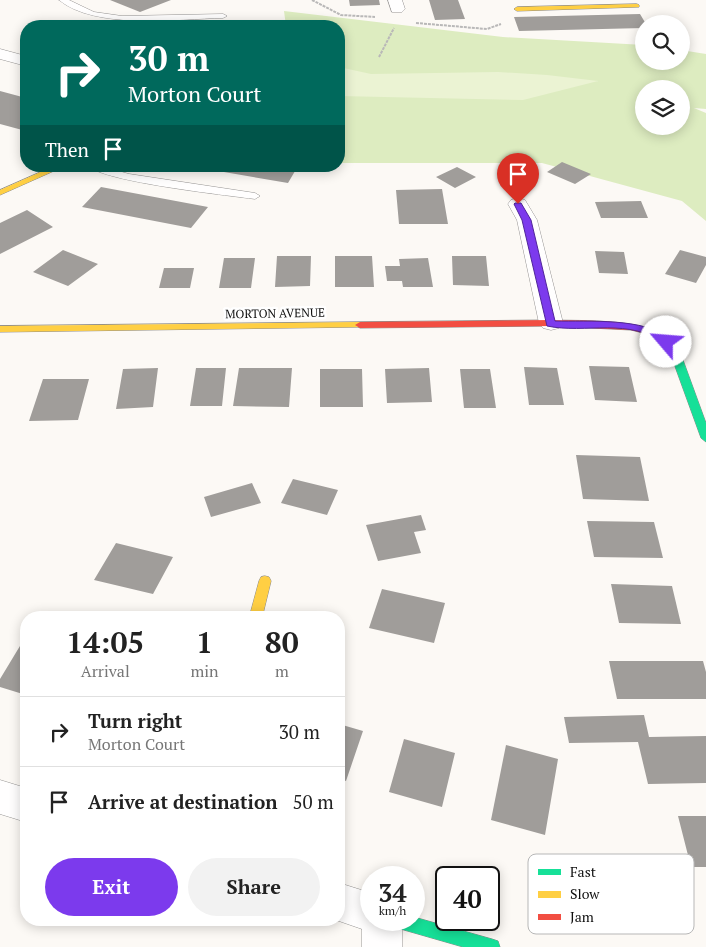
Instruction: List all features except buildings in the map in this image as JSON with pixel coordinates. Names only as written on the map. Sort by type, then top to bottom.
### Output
[{"type":"street","points":[[517,10],[568,4],[636,6]]},
{"type":"street","points":[[0,54],[20,59]]},
{"type":"street","points":[[0,193],[48,172]]},
{"type":"street","points":[[518,204],[527,220],[551,323]]},
{"type":"street","name":"MORTON AVENUE","points":[[0,330],[551,323],[631,327],[658,334],[674,349],[706,438]]},
{"type":"street","points":[[257,611],[265,581]]},
{"type":"street","points":[[0,797],[20,803]]},
{"type":"street","points":[[345,904],[360,909]]},
{"type":"street","points":[[425,928],[492,947]]},
{"type":"street","points":[[382,931],[382,947]]},
{"type":"lane","points":[[63,0],[92,14],[122,18],[223,16]]},
{"type":"lane","points":[[107,172],[256,196]]},
{"type":"path","points":[[380,57],[395,26]]},
{"type":"green space","points":[[284,11],[503,37],[635,44],[635,70],[690,70],[690,51],[706,54],[706,109],[694,108],[706,113],[706,221],[682,201],[542,163],[345,163],[345,96],[523,100],[598,81],[498,72],[371,74],[345,68],[345,20],[285,20]]},
{"type":"green space","points":[[345,62],[595,74],[604,108],[345,97]]},
{"type":"traffic: fast","points":[[666,341],[674,349],[706,438]]},
{"type":"traffic: fast","points":[[425,928],[492,947]]},
{"type":"traffic: slow","points":[[517,9],[637,6]]},
{"type":"traffic: slow","points":[[0,193],[47,172]]},
{"type":"traffic: slow","points":[[0,329],[360,325]]},
{"type":"traffic: slow","points":[[257,611],[265,581]]},
{"type":"traffic: jam","points":[[360,325],[551,323],[631,327],[658,334],[666,341]]},
{"type":"route","points":[[518,204],[527,220],[551,323],[605,324],[631,327],[658,334],[666,342]]}]
